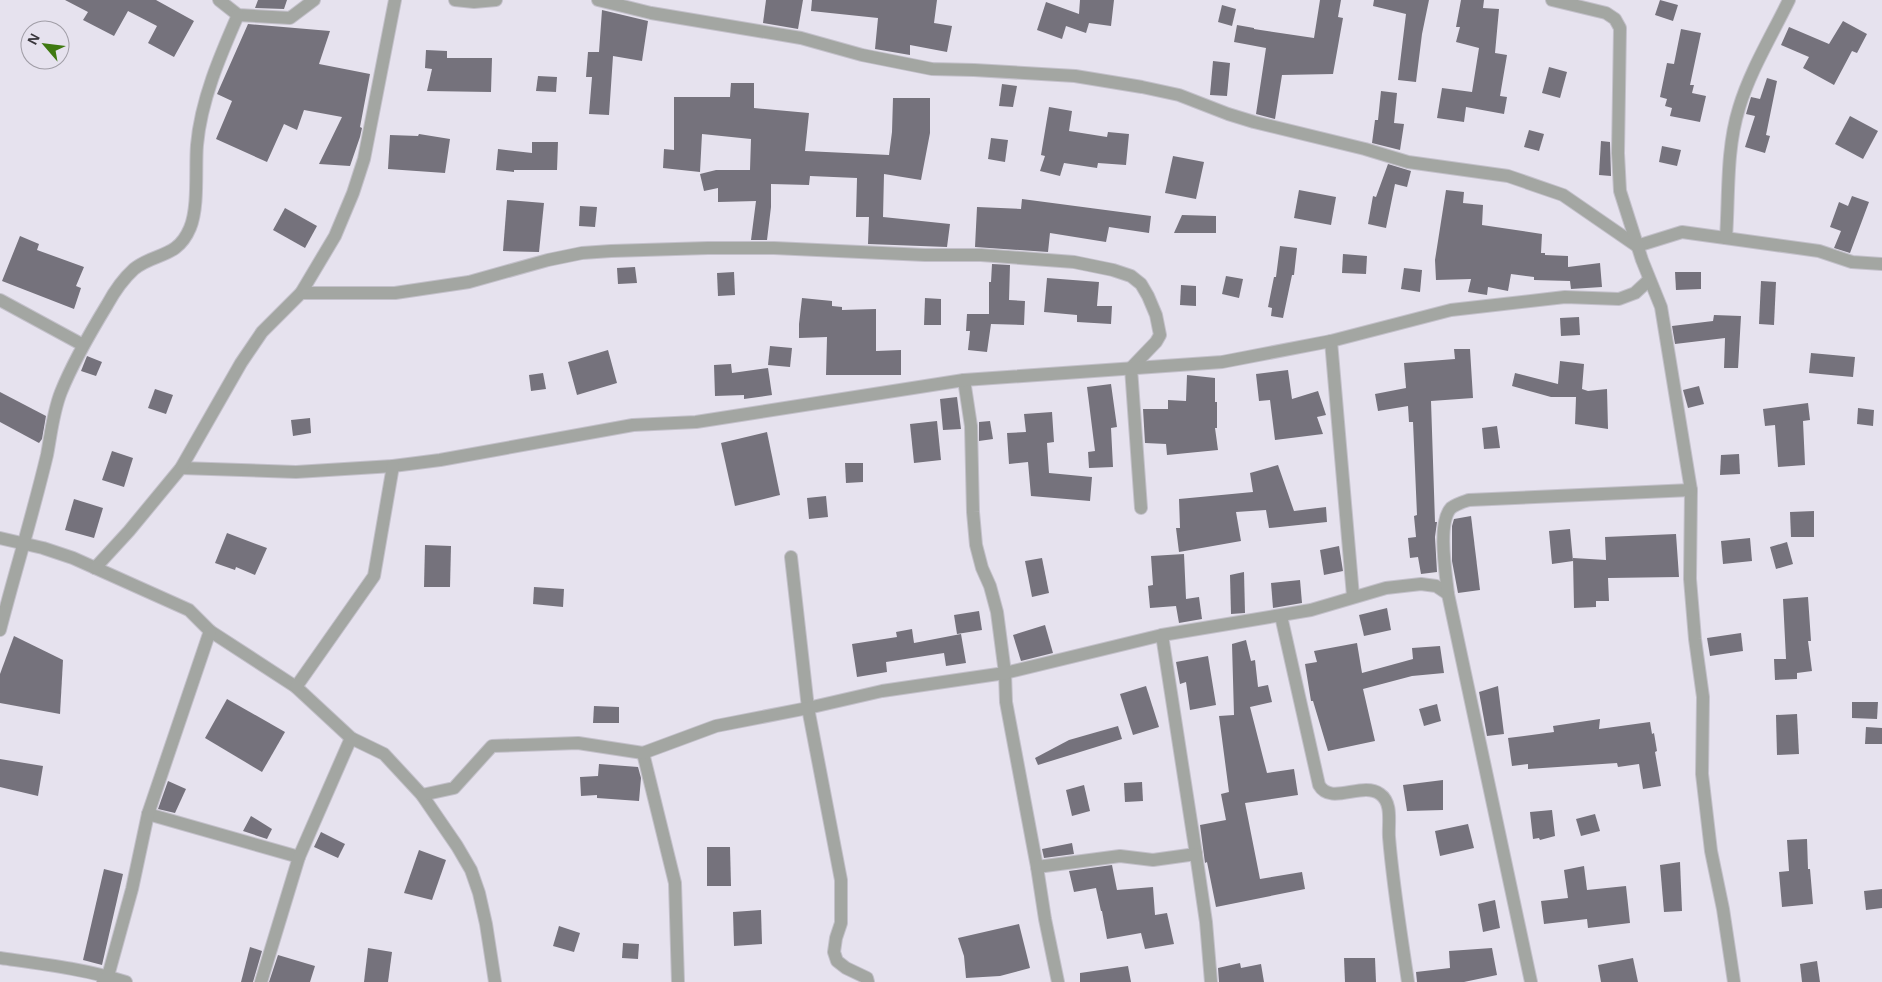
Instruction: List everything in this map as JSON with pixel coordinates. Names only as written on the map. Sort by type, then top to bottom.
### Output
[{"type":"street","points":[[219,0],[238,16],[290,18],[314,0]]},
{"type":"street","points":[[95,568],[129,531],[181,468],[240,363],[262,332],[301,293],[335,236],[353,193],[364,159],[395,0]]},
{"type":"street","points":[[454,0],[474,2],[496,0]]},
{"type":"street","points":[[598,0],[651,13],[801,38],[862,55],[932,69],[1075,76],[1179,95],[1246,119],[1365,149],[1408,162],[1508,176],[1563,195],[1637,246]]},
{"type":"street","points":[[1552,0],[1606,13],[1615,19],[1620,28],[1618,153],[1620,191],[1637,246],[1660,307],[1692,490],[1689,571],[1695,639],[1703,697],[1702,774],[1712,851],[1734,982]]},
{"type":"street","points":[[1726,238],[1731,148],[1739,109],[1750,80],[1789,0]]},
{"type":"street","points":[[0,630],[47,453],[53,417],[60,393],[83,345],[124,280],[136,268],[177,248],[191,226],[194,208],[197,144],[204,107],[214,72],[238,16]]},
{"type":"street","points":[[1637,246],[1682,232],[1819,251],[1852,262],[1882,264]]},
{"type":"street","points":[[301,293],[395,293],[470,282],[548,260],[582,253],[660,249],[774,248],[925,255],[980,255],[1074,262],[1112,270],[1131,276],[1141,284],[1156,315],[1160,335],[1156,342],[1131,368],[1140,508]]},
{"type":"street","points":[[181,468],[296,472],[393,466],[440,460],[633,425],[696,422],[964,380],[1222,362],[1331,341],[1451,310],[1565,297],[1619,298],[1635,293],[1649,280]]},
{"type":"street","points":[[0,300],[83,345]]},
{"type":"street","points":[[1331,341],[1353,596]]},
{"type":"street","points":[[964,380],[971,426],[973,512],[976,545],[997,612],[1005,673],[1006,702],[1058,982]]},
{"type":"street","points":[[296,687],[374,576],[393,466]]},
{"type":"street","points":[[1531,982],[1448,594],[1444,553],[1444,527],[1447,515],[1456,504],[1469,500],[1692,490]]},
{"type":"street","points":[[0,538],[50,551],[95,568],[189,610],[210,631],[296,687],[351,738],[384,754],[422,795],[458,846],[471,870],[479,893],[486,924],[495,982]]},
{"type":"street","points":[[791,557],[808,708],[841,880],[841,924],[834,952],[837,960],[846,968],[867,978],[868,982]]},
{"type":"street","points":[[422,795],[454,788],[492,746],[578,743],[643,753],[716,726],[882,691],[1005,673],[1162,635],[1311,610],[1353,596],[1386,588],[1421,584],[1436,586],[1448,594]]},
{"type":"street","points":[[1281,616],[1319,785],[1322,790],[1332,794],[1373,791],[1380,794],[1389,806],[1389,837],[1408,982]]},
{"type":"street","points":[[105,979],[132,889],[148,814],[210,631]]},
{"type":"street","points":[[1162,635],[1206,922],[1211,982]]},
{"type":"street","points":[[261,982],[299,857],[351,738]]},
{"type":"street","points":[[643,753],[675,883],[678,982]]},
{"type":"street","points":[[148,814],[299,857]]},
{"type":"street","points":[[1037,867],[1120,856],[1153,860],[1196,854]]},
{"type":"street","points":[[0,958],[48,965],[105,979],[126,982]]},
{"type":"building","points":[[65,0],[156,0],[194,21],[174,57],[148,43],[157,26],[128,11],[114,36],[83,20],[88,12]]},
{"type":"building","points":[[258,0],[287,0],[284,9],[255,8]]},
{"type":"building","points":[[766,0],[803,0],[798,29],[763,23]]},
{"type":"building","points":[[812,0],[937,0],[934,23],[952,26],[947,52],[910,45],[910,55],[875,49],[878,18],[811,11]]},
{"type":"building","points":[[1080,0],[1114,0],[1111,26],[1089,23],[1086,33],[1066,26],[1062,39],[1037,30],[1046,2],[1079,14]]},
{"type":"building","points":[[1320,0],[1341,0],[1338,17],[1343,18],[1333,74],[1282,75],[1275,119],[1256,114],[1266,48],[1234,42],[1237,25],[1314,38]]},
{"type":"building","points":[[1374,0],[1429,0],[1422,34],[1416,82],[1398,80],[1406,14],[1373,6]]},
{"type":"building","points":[[1461,0],[1484,0],[1483,8],[1499,9],[1495,53],[1507,55],[1500,96],[1507,97],[1504,114],[1466,107],[1464,122],[1437,118],[1442,88],[1472,92],[1479,48],[1456,42],[1460,27],[1456,27]]},
{"type":"building","points":[[1660,0],[1678,5],[1673,21],[1655,15]]},
{"type":"building","points":[[1222,5],[1236,9],[1232,26],[1218,22]]},
{"type":"building","points":[[602,10],[648,21],[642,61],[613,56],[609,115],[589,114],[592,77],[586,77],[588,52],[599,52]]},
{"type":"building","points":[[1843,21],[1867,34],[1857,53],[1852,51],[1834,85],[1803,68],[1809,57],[1781,45],[1789,27],[1829,44]]},
{"type":"building","points":[[248,24],[330,31],[319,64],[370,74],[360,127],[362,128],[350,166],[319,164],[342,117],[304,110],[297,130],[284,124],[267,162],[216,139],[232,101],[217,94]]},
{"type":"building","points":[[1681,29],[1701,33],[1690,85],[1694,85],[1692,93],[1706,96],[1700,122],[1670,116],[1672,108],[1665,106],[1667,99],[1660,97],[1667,63],[1674,64]]},
{"type":"building","points":[[426,50],[447,51],[447,58],[492,58],[491,92],[427,91],[432,69],[425,68]]},
{"type":"building","points":[[1213,61],[1230,63],[1227,96],[1210,95]]},
{"type":"building","points":[[1549,67],[1567,72],[1560,98],[1542,93]]},
{"type":"building","points":[[538,76],[557,77],[556,92],[536,91]]},
{"type":"building","points":[[1767,78],[1777,81],[1766,135],[1770,136],[1765,153],[1745,147],[1755,116],[1746,114],[1751,97],[1760,99]]},
{"type":"building","points":[[731,83],[754,83],[754,108],[809,113],[805,151],[889,155],[893,98],[930,98],[930,133],[921,180],[884,174],[883,217],[950,224],[947,247],[868,244],[869,217],[856,217],[857,178],[810,176],[809,185],[771,184],[771,207],[767,240],[751,240],[756,201],[718,202],[718,188],[704,191],[700,174],[716,170],[750,170],[751,139],[702,134],[700,172],[663,168],[664,149],[674,150],[674,97],[730,97]]},
{"type":"building","points":[[1002,84],[1017,86],[1013,107],[999,106]]},
{"type":"building","points":[[1381,91],[1397,93],[1394,123],[1404,124],[1400,150],[1372,143],[1375,120],[1378,120]]},
{"type":"building","points":[[1049,107],[1072,111],[1069,131],[1107,137],[1108,132],[1129,134],[1126,165],[1098,163],[1097,168],[1064,163],[1060,176],[1040,171],[1045,156],[1041,155]]},
{"type":"building","points":[[1850,116],[1878,131],[1863,159],[1835,144]]},
{"type":"building","points":[[1529,130],[1544,134],[1539,151],[1524,147]]},
{"type":"building","points":[[419,134],[450,139],[445,173],[388,169],[390,135],[418,136]]},
{"type":"building","points":[[991,138],[1008,140],[1005,162],[988,159]]},
{"type":"building","points":[[1601,141],[1610,142],[1611,176],[1599,175]]},
{"type":"building","points":[[532,142],[558,142],[557,170],[514,170],[514,172],[496,170],[498,149],[532,153]]},
{"type":"building","points":[[1662,146],[1681,150],[1677,166],[1659,162]]},
{"type":"building","points":[[1173,156],[1204,162],[1196,199],[1165,193]]},
{"type":"building","points":[[1388,164],[1411,171],[1407,187],[1395,184],[1386,228],[1368,224],[1373,196],[1376,197]]},
{"type":"building","points":[[1299,190],[1336,197],[1331,225],[1294,218]]},
{"type":"building","points":[[1446,190],[1464,192],[1463,203],[1483,205],[1482,225],[1542,234],[1541,253],[1545,253],[1545,255],[1568,256],[1568,267],[1600,263],[1602,287],[1571,289],[1570,281],[1534,280],[1534,277],[1511,274],[1508,291],[1488,287],[1487,295],[1468,292],[1471,279],[1436,280],[1435,260]]},
{"type":"building","points":[[1852,196],[1869,202],[1850,253],[1834,248],[1841,231],[1830,227],[1839,202],[1848,206]]},
{"type":"building","points":[[1022,199],[1151,216],[1149,233],[1109,227],[1106,242],[1050,233],[1048,252],[975,247],[977,207],[1021,209]]},
{"type":"building","points":[[507,200],[544,203],[539,252],[503,251]]},
{"type":"building","points":[[580,206],[597,207],[595,227],[579,226]]},
{"type":"building","points":[[285,208],[317,226],[305,248],[273,230]]},
{"type":"building","points":[[1182,215],[1216,216],[1216,233],[1174,233]]},
{"type":"building","points":[[20,236],[39,244],[37,250],[84,267],[76,286],[81,288],[74,309],[2,281]]},
{"type":"building","points":[[1280,246],[1297,248],[1294,275],[1292,275],[1283,318],[1271,316],[1272,308],[1268,307],[1274,277],[1276,277]]},
{"type":"building","points":[[1343,254],[1367,256],[1366,274],[1342,273]]},
{"type":"building","points":[[992,264],[1010,265],[1009,300],[1025,301],[1024,325],[991,324],[987,352],[968,350],[970,331],[966,331],[967,314],[989,314],[989,282],[991,282]]},
{"type":"building","points":[[635,267],[637,283],[618,284],[617,268]]},
{"type":"building","points":[[1404,268],[1422,270],[1420,292],[1401,289]]},
{"type":"building","points":[[734,272],[735,295],[718,296],[717,273]]},
{"type":"building","points":[[1675,272],[1701,272],[1701,289],[1676,290]]},
{"type":"building","points":[[1226,276],[1243,279],[1239,298],[1222,294]]},
{"type":"building","points":[[1047,278],[1099,282],[1097,306],[1112,306],[1111,324],[1077,322],[1077,315],[1044,312]]},
{"type":"building","points":[[1761,281],[1776,282],[1774,325],[1759,324]]},
{"type":"building","points":[[1181,285],[1196,286],[1196,306],[1180,305]]},
{"type":"building","points":[[802,298],[832,301],[832,306],[842,307],[842,310],[876,309],[876,351],[901,350],[901,375],[826,375],[827,337],[799,338]]},
{"type":"building","points":[[925,298],[941,299],[941,325],[924,325]]},
{"type":"building","points":[[1714,315],[1741,316],[1738,368],[1724,368],[1725,338],[1675,344],[1672,326],[1713,321]]},
{"type":"building","points":[[1579,317],[1580,335],[1561,336],[1560,318]]},
{"type":"building","points":[[770,346],[792,348],[790,367],[768,365]]},
{"type":"building","points":[[1454,349],[1470,349],[1473,398],[1431,401],[1435,522],[1437,522],[1435,537],[1437,572],[1421,574],[1418,557],[1410,558],[1408,538],[1416,537],[1414,516],[1417,515],[1413,422],[1409,422],[1408,406],[1378,411],[1375,394],[1406,388],[1404,363],[1455,359]]},
{"type":"building","points":[[608,350],[617,383],[577,395],[568,362]]},
{"type":"building","points":[[1811,353],[1855,357],[1853,377],[1809,373]]},
{"type":"building","points":[[87,356],[102,362],[96,376],[81,371]]},
{"type":"building","points":[[1560,361],[1584,364],[1582,389],[1588,391],[1607,389],[1608,429],[1575,424],[1576,397],[1551,397],[1512,386],[1515,373],[1558,384]]},
{"type":"building","points":[[731,364],[732,373],[768,368],[772,395],[744,399],[744,395],[715,396],[714,365]]},
{"type":"building","points":[[1288,370],[1292,399],[1318,391],[1326,415],[1317,417],[1323,434],[1275,440],[1270,400],[1259,401],[1256,374]]},
{"type":"building","points":[[543,373],[546,389],[531,391],[529,375]]},
{"type":"building","points":[[1187,375],[1215,378],[1217,428],[1215,428],[1218,450],[1167,455],[1166,444],[1145,443],[1143,409],[1168,409],[1168,400],[1186,401]]},
{"type":"building","points":[[1111,384],[1117,427],[1111,428],[1113,467],[1089,468],[1088,452],[1095,451],[1087,387]]},
{"type":"building","points":[[1699,386],[1704,404],[1688,408],[1683,390]]},
{"type":"building","points":[[155,389],[173,395],[166,414],[148,408]]},
{"type":"building","points":[[0,392],[46,416],[42,439],[39,443],[0,422]]},
{"type":"building","points":[[957,397],[961,429],[943,430],[940,399]]},
{"type":"building","points":[[1808,403],[1810,420],[1803,421],[1805,465],[1778,467],[1775,425],[1765,426],[1763,409]]},
{"type":"building","points":[[1858,408],[1874,410],[1873,426],[1857,424]]},
{"type":"building","points":[[1052,412],[1054,442],[1047,443],[1049,473],[1092,477],[1090,501],[1031,496],[1028,462],[1009,464],[1007,433],[1026,432],[1024,414]]},
{"type":"building","points":[[310,418],[311,433],[293,436],[291,420]]},
{"type":"building","points":[[937,421],[941,460],[914,463],[910,424]]},
{"type":"building","points":[[990,421],[993,439],[979,441],[979,422]]},
{"type":"building","points":[[1497,426],[1500,448],[1484,449],[1482,428]]},
{"type":"building","points":[[767,432],[780,495],[735,506],[721,443]]},
{"type":"building","points":[[112,451],[133,458],[124,487],[102,480]]},
{"type":"building","points":[[1739,454],[1740,474],[1720,475],[1721,455]]},
{"type":"building","points":[[845,463],[863,463],[863,482],[846,483]]},
{"type":"building","points":[[1278,465],[1294,511],[1326,507],[1327,522],[1269,528],[1266,510],[1236,512],[1241,541],[1179,552],[1176,528],[1180,528],[1179,499],[1253,492],[1250,473]]},
{"type":"building","points":[[826,496],[828,517],[809,519],[807,498]]},
{"type":"building","points":[[74,499],[103,508],[94,538],[65,530]]},
{"type":"building","points":[[1814,511],[1814,537],[1791,537],[1790,512]]},
{"type":"building","points":[[1471,516],[1480,590],[1458,593],[1452,561],[1452,526],[1454,519]]},
{"type":"building","points":[[1570,529],[1573,561],[1552,564],[1549,531]]},
{"type":"building","points":[[227,533],[267,548],[255,575],[236,567],[235,570],[215,563]]},
{"type":"building","points":[[1676,534],[1679,577],[1608,578],[1609,601],[1596,601],[1596,607],[1574,608],[1573,558],[1606,560],[1605,537]]},
{"type":"building","points":[[1750,538],[1752,561],[1723,564],[1721,541]]},
{"type":"building","points":[[1787,542],[1793,564],[1776,569],[1770,547]]},
{"type":"building","points":[[425,545],[451,546],[450,587],[424,587]]},
{"type":"building","points":[[1339,546],[1343,571],[1324,575],[1320,550]]},
{"type":"building","points":[[1184,554],[1186,599],[1199,597],[1202,619],[1179,623],[1176,606],[1150,608],[1148,586],[1153,585],[1151,556]]},
{"type":"building","points":[[1042,558],[1049,593],[1032,597],[1025,561]]},
{"type":"building","points":[[1244,572],[1245,613],[1231,614],[1230,575]]},
{"type":"building","points":[[1300,580],[1302,603],[1273,608],[1271,583]]},
{"type":"building","points":[[534,587],[564,589],[563,607],[533,604]]},
{"type":"building","points":[[1808,597],[1811,641],[1808,641],[1812,671],[1797,673],[1797,679],[1775,680],[1774,659],[1786,659],[1783,599]]},
{"type":"building","points":[[1387,608],[1391,630],[1364,636],[1359,615]]},
{"type":"building","points":[[979,611],[982,630],[957,634],[954,615]]},
{"type":"building","points":[[1045,625],[1053,653],[1021,661],[1013,635]]},
{"type":"building","points":[[912,629],[914,643],[961,634],[966,663],[946,666],[944,653],[886,662],[887,672],[857,677],[852,644],[897,637],[896,632]]},
{"type":"building","points":[[1741,633],[1743,651],[1710,656],[1707,638]]},
{"type":"building","points":[[14,636],[63,660],[60,714],[0,703],[0,674]]},
{"type":"building","points":[[1246,640],[1251,661],[1255,660],[1258,687],[1268,685],[1272,702],[1250,707],[1267,773],[1294,769],[1298,795],[1245,803],[1260,879],[1302,872],[1305,889],[1216,907],[1207,862],[1205,863],[1200,825],[1226,820],[1221,794],[1229,792],[1219,716],[1234,715],[1232,644]]},
{"type":"building","points":[[1357,643],[1362,673],[1413,659],[1412,648],[1440,646],[1444,673],[1412,676],[1363,689],[1375,741],[1328,751],[1313,701],[1311,701],[1305,664],[1317,662],[1314,651]]},
{"type":"building","points":[[1208,656],[1216,705],[1190,710],[1186,682],[1180,684],[1176,662]]},
{"type":"building","points":[[1146,686],[1159,727],[1133,735],[1120,694]]},
{"type":"building","points":[[1498,686],[1504,734],[1487,736],[1479,692]]},
{"type":"building","points":[[227,699],[285,732],[262,772],[205,738]]},
{"type":"building","points":[[1852,702],[1878,702],[1877,719],[1852,718]]},
{"type":"building","points":[[1437,704],[1441,721],[1424,726],[1419,709]]},
{"type":"building","points":[[594,706],[619,707],[619,723],[593,723]]},
{"type":"building","points":[[1797,714],[1799,754],[1777,755],[1776,715]]},
{"type":"building","points":[[1600,719],[1599,729],[1650,722],[1652,734],[1654,733],[1661,786],[1643,789],[1639,764],[1618,767],[1617,763],[1528,769],[1528,764],[1512,766],[1508,738],[1554,732],[1553,726]]},
{"type":"building","points":[[1118,726],[1122,739],[1038,765],[1035,758],[1069,740]]},
{"type":"building","points":[[1866,727],[1882,728],[1882,744],[1865,744]]},
{"type":"building","points":[[0,759],[43,766],[38,796],[0,787]]},
{"type":"building","points":[[599,764],[638,767],[641,778],[639,801],[597,798],[597,795],[581,796],[580,777],[598,776]]},
{"type":"building","points":[[1443,780],[1443,810],[1407,811],[1403,785]]},
{"type":"building","points":[[168,781],[186,789],[175,813],[158,809]]},
{"type":"building","points":[[1142,782],[1143,801],[1125,802],[1124,783]]},
{"type":"building","points":[[1084,785],[1090,811],[1072,816],[1066,790]]},
{"type":"building","points":[[1552,810],[1555,836],[1540,840],[1539,838],[1533,839],[1530,812]]},
{"type":"building","points":[[1595,814],[1600,831],[1581,836],[1576,819]]},
{"type":"building","points":[[251,816],[272,829],[267,839],[243,831]]},
{"type":"building","points":[[1468,824],[1474,848],[1440,856],[1435,831]]},
{"type":"building","points":[[321,832],[345,844],[338,858],[314,847]]},
{"type":"building","points":[[1807,839],[1808,869],[1810,869],[1813,904],[1782,907],[1779,872],[1789,871],[1787,840]]},
{"type":"building","points":[[1072,843],[1074,854],[1044,858],[1042,849]]},
{"type":"building","points":[[707,847],[730,847],[731,886],[707,886]]},
{"type":"building","points":[[419,850],[446,860],[432,900],[404,893]]},
{"type":"building","points":[[1680,862],[1682,911],[1664,912],[1660,865]]},
{"type":"building","points":[[1112,865],[1117,890],[1153,887],[1155,915],[1167,913],[1174,944],[1145,949],[1141,933],[1107,939],[1096,888],[1074,892],[1069,871]]},
{"type":"building","points":[[1584,866],[1587,890],[1626,886],[1630,923],[1588,928],[1587,919],[1544,924],[1541,901],[1568,898],[1564,870]]},
{"type":"building","points":[[104,869],[123,874],[102,965],[83,960]]},
{"type":"building","points":[[1882,889],[1882,908],[1866,910],[1864,891]]},
{"type":"building","points":[[1495,900],[1500,928],[1483,932],[1478,904]]},
{"type":"building","points":[[761,910],[762,944],[734,946],[733,912]]},
{"type":"building","points":[[1019,924],[1030,968],[1000,976],[966,978],[964,956],[958,938]]},
{"type":"building","points":[[559,926],[580,933],[574,952],[553,946]]},
{"type":"building","points":[[623,943],[639,944],[638,959],[622,958]]},
{"type":"building","points":[[250,947],[262,951],[253,982],[241,982]]},
{"type":"building","points":[[368,948],[392,952],[388,982],[364,982]]},
{"type":"building","points":[[1492,948],[1497,975],[1464,982],[1417,982],[1416,972],[1450,968],[1449,951]]},
{"type":"building","points":[[278,955],[315,966],[310,982],[269,982]]},
{"type":"building","points":[[1344,958],[1375,958],[1376,982],[1345,982]]},
{"type":"building","points":[[1633,958],[1638,982],[1601,982],[1598,965]]},
{"type":"building","points":[[1817,961],[1820,982],[1802,982],[1800,964]]},
{"type":"building","points":[[1240,963],[1241,968],[1261,964],[1264,982],[1219,982],[1218,968]]},
{"type":"building","points":[[1128,966],[1131,982],[1080,982],[1080,973]]}]
